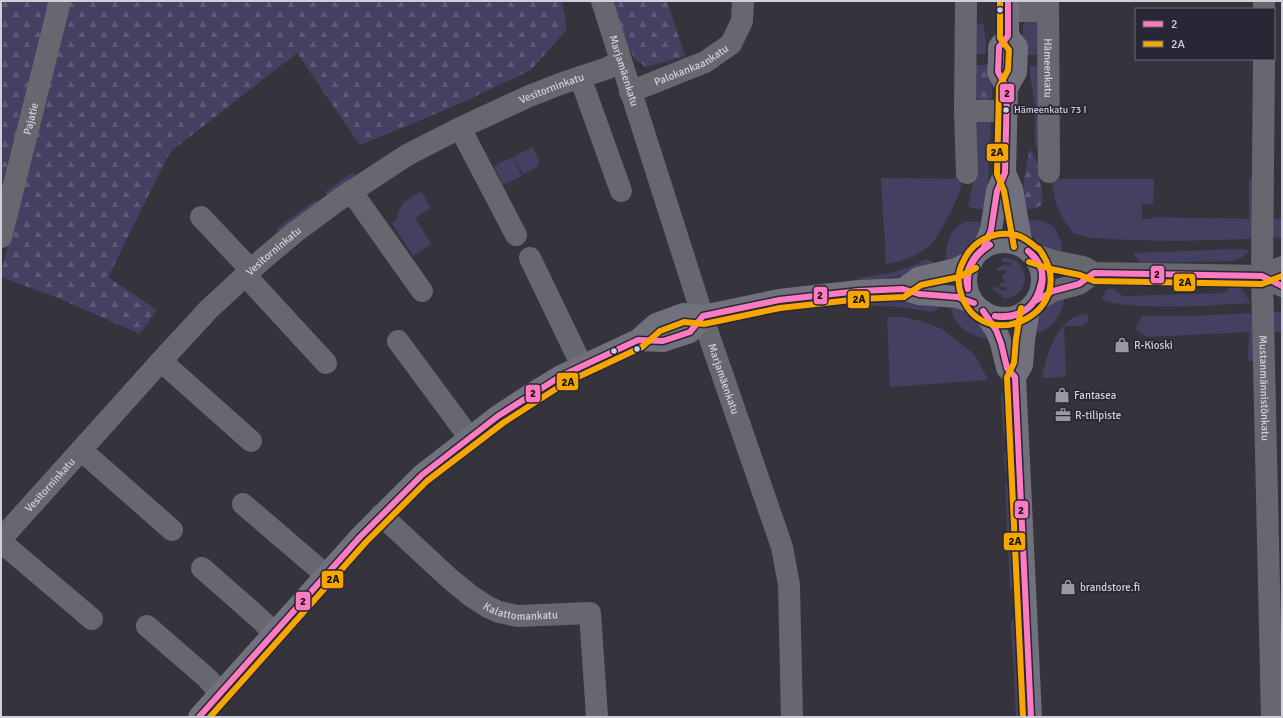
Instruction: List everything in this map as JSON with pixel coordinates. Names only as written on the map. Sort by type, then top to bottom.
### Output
[{"type":"main road","name":"Hämeenkatu","points":[[978,254],[991,230],[997,191],[1005,173],[1007,88],[998,72],[998,60],[999,47],[1008,36],[1008,6]]},
{"type":"main road","name":"Hämeenkatu","points":[[1005,173],[1012,189],[1027,250]]},
{"type":"main road","points":[[903,289],[918,278],[956,269],[996,242],[1010,242],[1027,250],[1039,264],[1042,277],[1041,289],[1033,305],[1024,340],[1022,365],[1015,377],[1031,717]]},
{"type":"main road","points":[[978,254],[968,267],[966,280],[968,292],[996,330],[1007,368],[1015,377]]},
{"type":"main road","points":[[199,717],[381,515],[422,475],[469,437],[530,395],[561,376],[638,340],[656,324],[683,314],[702,316],[779,300],[859,291],[903,289],[920,294],[957,297],[994,316],[1006,318],[1018,315],[1033,305]]},
{"type":"street","name":"Pajatie","points":[[1,237],[60,1]]},
{"type":"street","name":"Marjamäenkatu","points":[[602,1],[702,316],[782,548],[789,586],[792,717]]},
{"type":"street","name":"Palokankaankatu","points":[[630,92],[705,62],[731,44],[742,21],[743,1]]},
{"type":"street","points":[[966,1],[965,111],[967,173]]},
{"type":"street","name":"Hämeenkatu","points":[[1008,6],[1048,6],[1049,172]]},
{"type":"street","name":"Mustanmännistönkatu","points":[[1264,60],[1262,276],[1272,717]]},
{"type":"street","name":"Vesitorninkatu","points":[[1,541],[209,309],[248,272],[294,233],[351,191],[407,155],[460,128],[527,97],[608,68],[621,61]]},
{"type":"street","points":[[580,77],[621,191]]},
{"type":"street","points":[[965,111],[1006,111]]},
{"type":"street","points":[[460,128],[516,235]]},
{"type":"street","points":[[351,191],[422,291]]},
{"type":"street","points":[[201,217],[326,362]]},
{"type":"street","points":[[1027,250],[1053,261],[1083,266],[1094,273],[1262,276],[1282,267]]},
{"type":"street","points":[[530,258],[582,366]]},
{"type":"street","points":[[1033,305],[1053,291],[1079,284],[1094,273]]},
{"type":"street","points":[[1262,276],[1282,286]]},
{"type":"street","points":[[398,341],[469,437]]},
{"type":"street","points":[[161,361],[251,441]]},
{"type":"street","points":[[82,450],[172,530]]},
{"type":"street","points":[[243,504],[326,575]]},
{"type":"street","name":"Kalattomankatu","points":[[381,515],[449,578],[471,596],[488,607],[499,612],[518,616],[590,613],[597,717]]},
{"type":"street","points":[[1,541],[92,619]]},
{"type":"street","points":[[202,568],[260,618],[274,633]]},
{"type":"street","points":[[147,626],[207,678],[220,693]]},
{"type":"green space","points":[[1,1],[50,1],[1,195]]},
{"type":"green space","points":[[70,1],[562,1],[567,29],[531,70],[459,104],[360,145],[297,53],[170,152],[108,277],[157,310],[140,334],[58,298],[1,277],[1,272]]},
{"type":"green space","points":[[613,1],[667,1],[685,56],[646,67],[636,60],[627,46]]},
{"type":"green space","points":[[1027,20],[1036,20],[1039,23],[1040,55],[1023,55],[1023,26]]},
{"type":"green space","points":[[983,23],[986,54],[975,54],[975,24]]},
{"type":"green space","points":[[974,65],[992,65],[992,98],[988,100],[984,101],[976,98]]},
{"type":"green space","points":[[1030,66],[1040,66],[1040,154],[1035,145],[1035,104],[1030,77]]},
{"type":"green space","points":[[976,121],[991,122],[988,189],[985,210],[971,208],[968,205],[974,180]]},
{"type":"green space","points":[[533,147],[539,160],[539,166],[523,174],[515,161],[522,176],[503,185],[494,166]]},
{"type":"green space","points":[[1030,149],[1037,162],[1043,200],[1041,205],[1034,209],[1024,209],[1024,179]]},
{"type":"green space","points":[[956,168],[962,171],[962,183],[949,216],[935,239],[927,248],[916,255],[898,262],[886,264],[881,178],[955,179]]},
{"type":"green space","points":[[353,172],[357,178],[329,197],[325,192]]},
{"type":"green space","points":[[1051,179],[1154,179],[1153,204],[1142,204],[1142,219],[1153,219],[1153,217],[1249,219],[1249,179],[1255,179],[1253,238],[1176,241],[1132,240],[1091,238],[1073,233],[1065,222],[1056,204]]},
{"type":"green space","points":[[421,191],[431,208],[415,218],[431,244],[413,256],[392,223],[398,218],[397,215],[403,203]]},
{"type":"green space","points":[[315,200],[319,205],[279,233],[276,229]]},
{"type":"green space","points":[[1270,219],[1282,219],[1282,238],[1271,237]]},
{"type":"green space","points":[[1026,220],[1043,222],[1053,227],[1057,231],[1063,254],[1048,249],[1038,243],[1032,235]]},
{"type":"green space","points":[[969,221],[982,222],[978,237],[965,252],[946,263],[946,249],[953,231],[963,223]]},
{"type":"green space","points":[[1232,249],[1250,250],[1241,258],[1229,261],[1140,263],[1134,255],[1135,253]]},
{"type":"green space","points":[[1002,258],[1012,259],[1024,270],[1025,278],[1023,286],[1019,292],[1012,297],[1002,298],[1002,295],[992,288],[995,286],[1002,290],[1007,290],[1007,287],[1001,287],[999,285],[1002,282],[1005,283],[1002,278],[1002,274],[1006,273],[1006,269],[999,271],[996,269],[1003,265],[1010,266],[1011,263],[1002,262]]},
{"type":"green space","points":[[924,260],[933,262],[935,267],[900,276],[863,282],[856,278],[891,273],[907,268]]},
{"type":"green space","points":[[1232,286],[1241,288],[1251,303],[1157,307],[1122,304],[1101,299],[1107,289],[1113,289],[1123,296],[1224,293]]},
{"type":"green space","points":[[1064,295],[1062,308],[1056,320],[1046,329],[1033,334],[1037,316],[1041,309]]},
{"type":"green space","points":[[904,301],[939,304],[938,309],[933,312],[886,306],[857,307],[863,302]]},
{"type":"green space","points":[[950,304],[969,309],[991,338],[976,336],[964,329],[955,318]]},
{"type":"green space","points":[[1270,312],[1282,312],[1282,332],[1269,332]]},
{"type":"green space","points":[[1253,313],[1253,361],[1248,361],[1249,332],[1147,337],[1135,329],[1142,316],[1189,316]]},
{"type":"green space","points":[[1088,314],[1088,322],[1082,326],[1064,326],[1073,318]]},
{"type":"green space","points":[[887,317],[903,317],[924,322],[942,329],[975,355],[988,380],[890,387]]},
{"type":"green space","points":[[1064,326],[1066,377],[1042,378],[1048,353],[1056,336]]},
{"type":"green space","points":[[1001,394],[1004,394],[1007,434],[1005,435],[1003,432]]},
{"type":"green space","points":[[1004,452],[1009,452],[1010,473],[1005,474]]},
{"type":"green space","points":[[1005,483],[1011,483],[1015,590],[1010,590]]},
{"type":"green space","points":[[1012,620],[1017,621],[1021,716],[1016,716]]},
{"type":"transit line","name":"2A","points":[[1000,1],[1000,38],[1009,50],[1008,70],[999,87],[997,174],[1004,191],[1014,247]]},
{"type":"transit line","name":"2","points":[[984,247],[991,230],[997,191],[1005,173],[1007,88],[998,72],[999,47],[1008,36],[1008,1]]},
{"type":"transit line","name":"2A","points":[[1037,248],[1022,237],[1008,234],[992,236],[978,243],[972,248],[961,266],[959,280],[962,297],[974,315],[990,324],[1009,325],[1026,319],[1041,307],[1049,291],[1050,271],[1039,249]]},
{"type":"transit line","name":"2","points":[[968,289],[968,270],[974,258],[984,248],[990,245]]},
{"type":"transit line","name":"2","points":[[968,289],[968,275],[972,264],[979,254],[990,245]]},
{"type":"transit line","name":"2","points":[[995,316],[1010,316],[1017,314],[1024,311],[1034,302],[1041,285],[1042,271],[1037,261],[1028,251]]},
{"type":"transit line","name":"2","points":[[995,316],[1009,317],[1021,313],[1031,306],[1038,296],[1042,284],[1042,273],[1038,261],[1028,251]]},
{"type":"transit line","name":"2A","points":[[1029,262],[1051,269],[1080,275],[1094,281],[1262,284],[1282,276]]},
{"type":"transit line","name":"2A","points":[[210,717],[366,542],[427,481],[503,423],[565,383],[642,347],[660,331],[684,322],[704,324],[780,308],[860,299],[904,297],[921,285],[959,277],[976,268]]},
{"type":"transit line","name":"2","points":[[1037,300],[1053,291],[1079,284],[1094,273],[1262,276],[1282,286]]},
{"type":"transit line","name":"2","points":[[199,717],[360,537],[422,475],[498,416],[561,376],[638,340],[663,341],[690,332],[703,316],[779,300],[859,291],[903,289],[919,294],[957,297],[974,303]]},
{"type":"transit line","name":"2A","points":[[1021,308],[1014,363],[1007,377],[1023,717]]},
{"type":"transit line","name":"2","points":[[983,311],[996,330],[1007,368],[1015,377],[1031,717]]},
{"type":"place","name":"Hämeenkatu 73 I","points":[[1006,110]]},
{"type":"place","name":"R-Kioski","points":[[1122,345]]},
{"type":"place","name":"Fantasea","points":[[1062,395]]},
{"type":"place","name":"R-tilipiste","points":[[1063,415]]},
{"type":"place","name":"brandstore.fi","points":[[1068,587]]}]
